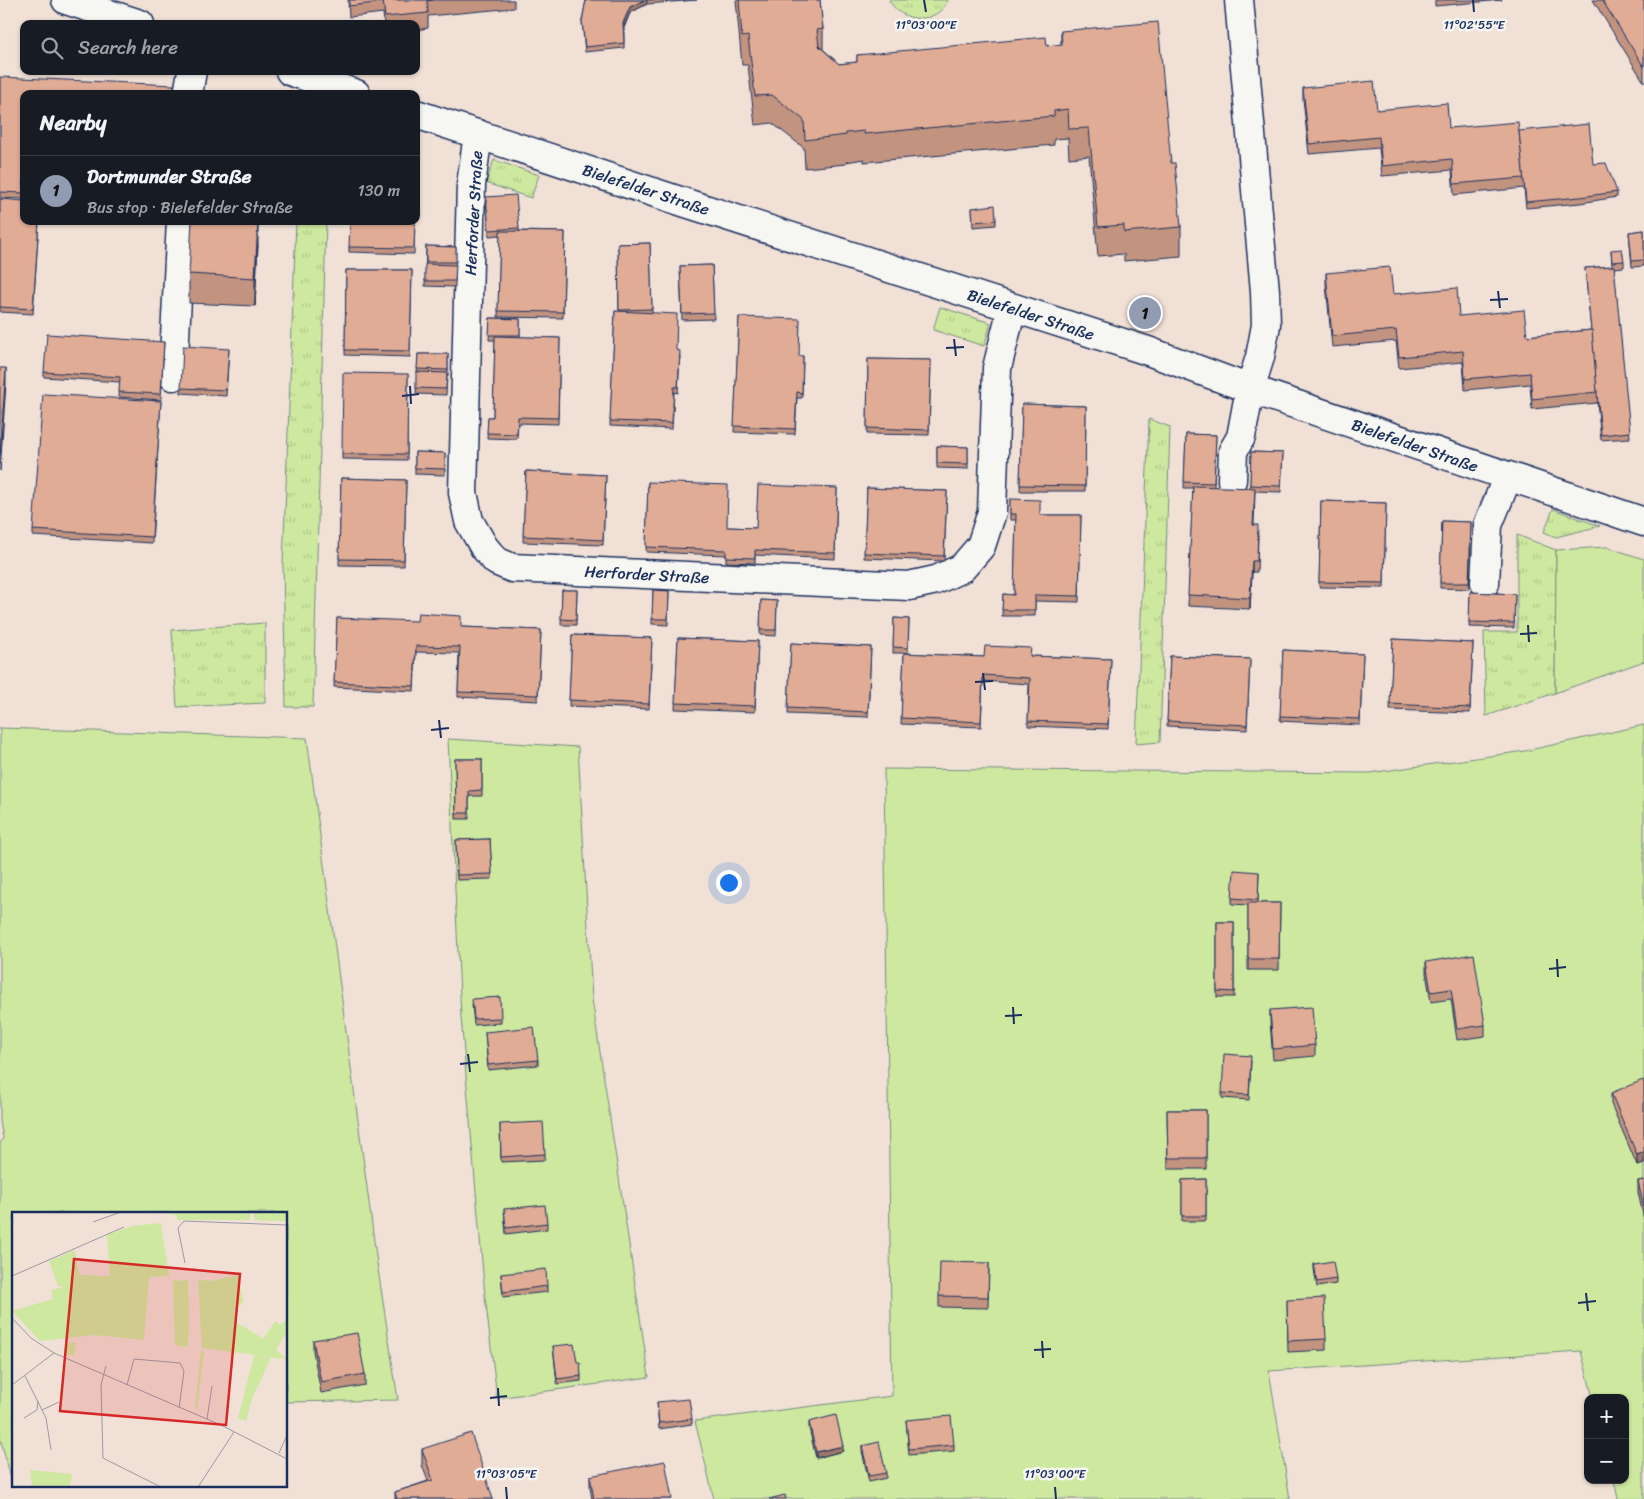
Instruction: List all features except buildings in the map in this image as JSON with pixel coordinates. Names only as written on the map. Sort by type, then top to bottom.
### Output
[{"type":"street","points":[[66,0],[128,20]]},
{"type":"street","points":[[1232,480],[1232,451],[1241,437],[1250,389],[1260,357],[1266,325],[1266,291],[1239,0]]},
{"type":"street","points":[[189,90],[191,75]]},
{"type":"street","points":[[301,75],[345,90]]},
{"type":"street","name":"Bielefelder Straße","points":[[420,115],[1148,352],[1250,389],[1644,522]]},
{"type":"street","name":"Herforder Straße","points":[[478,134],[471,185],[463,493],[469,521],[484,547],[496,561],[512,568],[909,586],[936,580],[962,568],[981,546],[992,512],[997,368],[1012,308]]},
{"type":"street","points":[[173,376],[181,225]]},
{"type":"street","points":[[1485,582],[1488,525],[1508,476]]},
{"type":"green space","points":[[889,0],[948,0],[943,8],[935,14],[918,18],[902,13],[894,8]]},
{"type":"green space","points":[[494,160],[539,175],[531,198],[486,183]]},
{"type":"green space","points":[[296,225],[326,225],[313,707],[286,707],[283,565]]},
{"type":"green space","points":[[940,307],[991,323],[984,346],[933,330]]},
{"type":"green space","points":[[1149,419],[1170,427],[1160,742],[1136,744]]},
{"type":"green space","points":[[1553,509],[1600,526],[1556,537],[1544,532]]},
{"type":"green space","points":[[1517,535],[1556,550],[1555,693],[1486,716],[1484,632],[1517,632]]},
{"type":"green space","points":[[1607,547],[1644,559],[1644,661],[1555,693],[1556,550]]},
{"type":"green space","points":[[265,623],[265,703],[177,707],[172,630]]},
{"type":"green space","points":[[1644,725],[1644,1499],[1618,1499],[1615,1484],[1629,1484],[1629,1394],[1592,1394],[1581,1351],[1269,1371],[1290,1499],[714,1499],[695,1421],[892,1396],[884,769],[1370,773],[1525,751]]},
{"type":"green space","points":[[0,728],[307,738],[377,1263],[398,1400],[288,1402],[288,1212],[12,1212],[12,1482],[0,1437],[0,1144],[3,1138],[0,1121]]},
{"type":"green space","points":[[448,739],[578,747],[592,999],[649,1377],[497,1398],[485,1296],[461,1017]]},
{"type":"place","name":"Dortmunder Straße","points":[[1145,313]]}]
